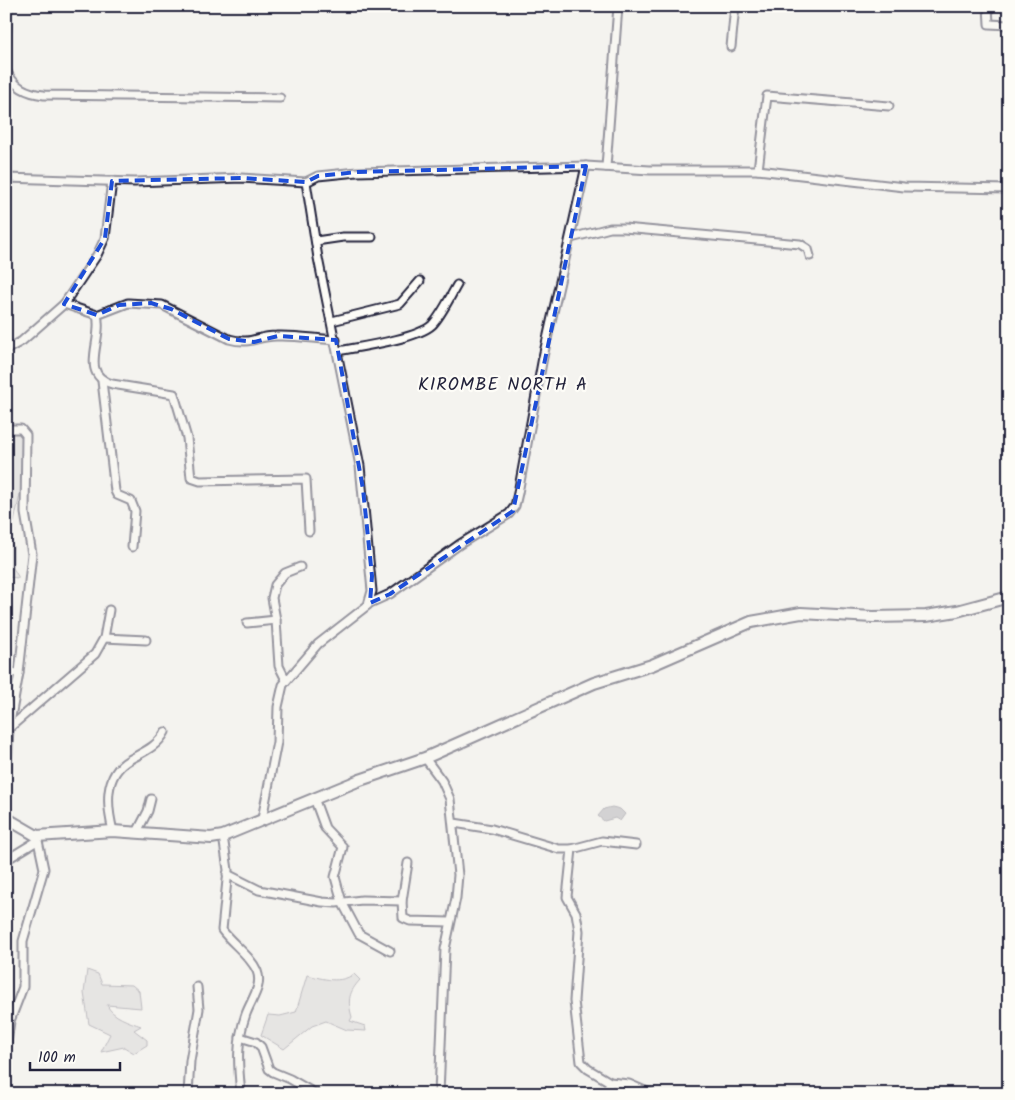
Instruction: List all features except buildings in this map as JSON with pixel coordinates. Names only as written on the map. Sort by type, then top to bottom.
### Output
[{"type":"street","points":[[6,42],[8,6]]},
{"type":"street","points":[[606,167],[618,6]]},
{"type":"street","points":[[732,47],[735,6]]},
{"type":"street","points":[[988,6],[989,24],[1009,25]]},
{"type":"street","points":[[6,70],[12,82],[21,89],[38,94],[280,98]]},
{"type":"street","points":[[758,170],[767,96],[889,106]]},
{"type":"street","points":[[262,819],[277,742],[280,698],[286,680],[318,644],[370,603],[390,594],[465,541],[513,511],[518,494],[548,332],[586,166]]},
{"type":"street","points":[[6,178],[112,181],[241,178],[306,182],[318,176],[358,172],[586,166],[650,170],[758,170],[904,187],[1009,189]]},
{"type":"street","points":[[6,350],[22,341],[64,304],[97,255],[105,238],[112,181]]},
{"type":"street","points":[[306,182],[363,489],[372,576],[370,603]]},
{"type":"street","points":[[571,238],[610,228],[624,228],[800,244],[808,249],[810,256]]},
{"type":"street","points":[[316,241],[343,237],[372,237]]},
{"type":"street","points":[[332,321],[400,304],[420,281]]},
{"type":"street","points":[[338,351],[379,344],[426,329],[436,320],[457,285]]},
{"type":"street","points":[[64,304],[98,315],[119,305],[151,303],[171,309],[206,328],[238,341],[254,342],[278,336],[336,340]]},
{"type":"street","points":[[98,315],[94,371],[102,381],[115,491],[117,495],[131,501],[135,511],[132,547]]},
{"type":"street","points":[[102,381],[174,394],[187,438],[193,480],[307,480],[310,531]]},
{"type":"street","points":[[6,429],[21,429],[26,435],[25,513],[32,554],[20,672],[8,729],[6,787]]},
{"type":"street","points":[[286,680],[279,666],[276,620],[272,598],[275,585],[287,572],[300,567]]},
{"type":"street","points":[[6,860],[37,838],[113,831],[210,838],[222,836],[314,798],[426,758],[594,683],[652,665],[751,622],[801,613],[873,617],[926,616],[957,611],[1009,597]]},
{"type":"street","points":[[8,729],[87,662],[104,638],[109,610]]},
{"type":"street","points":[[247,622],[276,620]]},
{"type":"street","points":[[104,638],[146,640]]},
{"type":"street","points":[[6,672],[20,672]]},
{"type":"street","points":[[113,831],[108,805],[114,772],[128,760],[150,749],[165,732]]},
{"type":"street","points":[[426,758],[447,790],[454,823],[458,886],[445,949],[440,1094]]},
{"type":"street","points":[[314,798],[325,828],[343,847],[335,877],[342,902],[359,934],[390,951]]},
{"type":"street","points":[[137,832],[148,811],[151,799]]},
{"type":"street","points":[[6,818],[37,838],[44,861],[44,869],[23,941],[23,987],[10,1021],[6,1051]]},
{"type":"street","points":[[454,823],[492,829],[549,847],[572,849],[597,842],[636,844]]},
{"type":"street","points":[[222,836],[227,874],[222,930],[252,964],[259,978],[240,1037],[237,1057],[240,1094]]},
{"type":"street","points":[[572,849],[567,897],[576,913],[579,931],[574,1001],[580,1057],[585,1067],[610,1082],[629,1084],[652,1094]]},
{"type":"street","points":[[408,863],[402,902],[403,918],[410,921],[450,922]]},
{"type":"street","points":[[227,874],[259,890],[329,903],[362,900],[402,902]]},
{"type":"street","points":[[188,1094],[190,1061],[198,1009],[196,988]]},
{"type":"street","points":[[240,1037],[256,1042],[261,1047],[269,1068],[273,1072],[290,1079],[316,1094]]},
{"type":"street","points":[[606,1094],[610,1082]]},
{"type":"highlighted area","points":[[586,166],[513,511],[390,594],[370,603],[372,576],[363,489],[336,340],[278,336],[254,342],[229,339],[171,309],[151,303],[119,305],[97,315],[64,304],[105,238],[112,181],[241,178],[306,182],[318,176],[357,172]]},
{"type":"shaded area","points":[[6,424],[14,424],[22,437],[21,490],[14,522],[6,535]]},
{"type":"shaded area","points":[[6,538],[13,546],[13,568],[19,578],[6,577]]},
{"type":"shaded area","points":[[612,807],[620,809],[625,814],[620,821],[615,818],[604,821],[598,816],[604,809]]},
{"type":"shaded area","points":[[87,970],[98,974],[102,984],[132,985],[139,991],[141,1008],[107,1005],[117,1016],[141,1026],[134,1030],[147,1040],[147,1045],[134,1053],[124,1047],[101,1052],[110,1034],[89,1024],[84,993]]},
{"type":"shaded area","points":[[354,974],[360,980],[353,988],[350,997],[352,1017],[350,1021],[365,1026],[366,1031],[347,1030],[326,1021],[312,1026],[284,1049],[261,1035],[268,1015],[280,1016],[296,1012],[307,975],[337,980]]},
{"type":"district","name":"KIROMBE NORTH A","points":[[503,385]]}]
